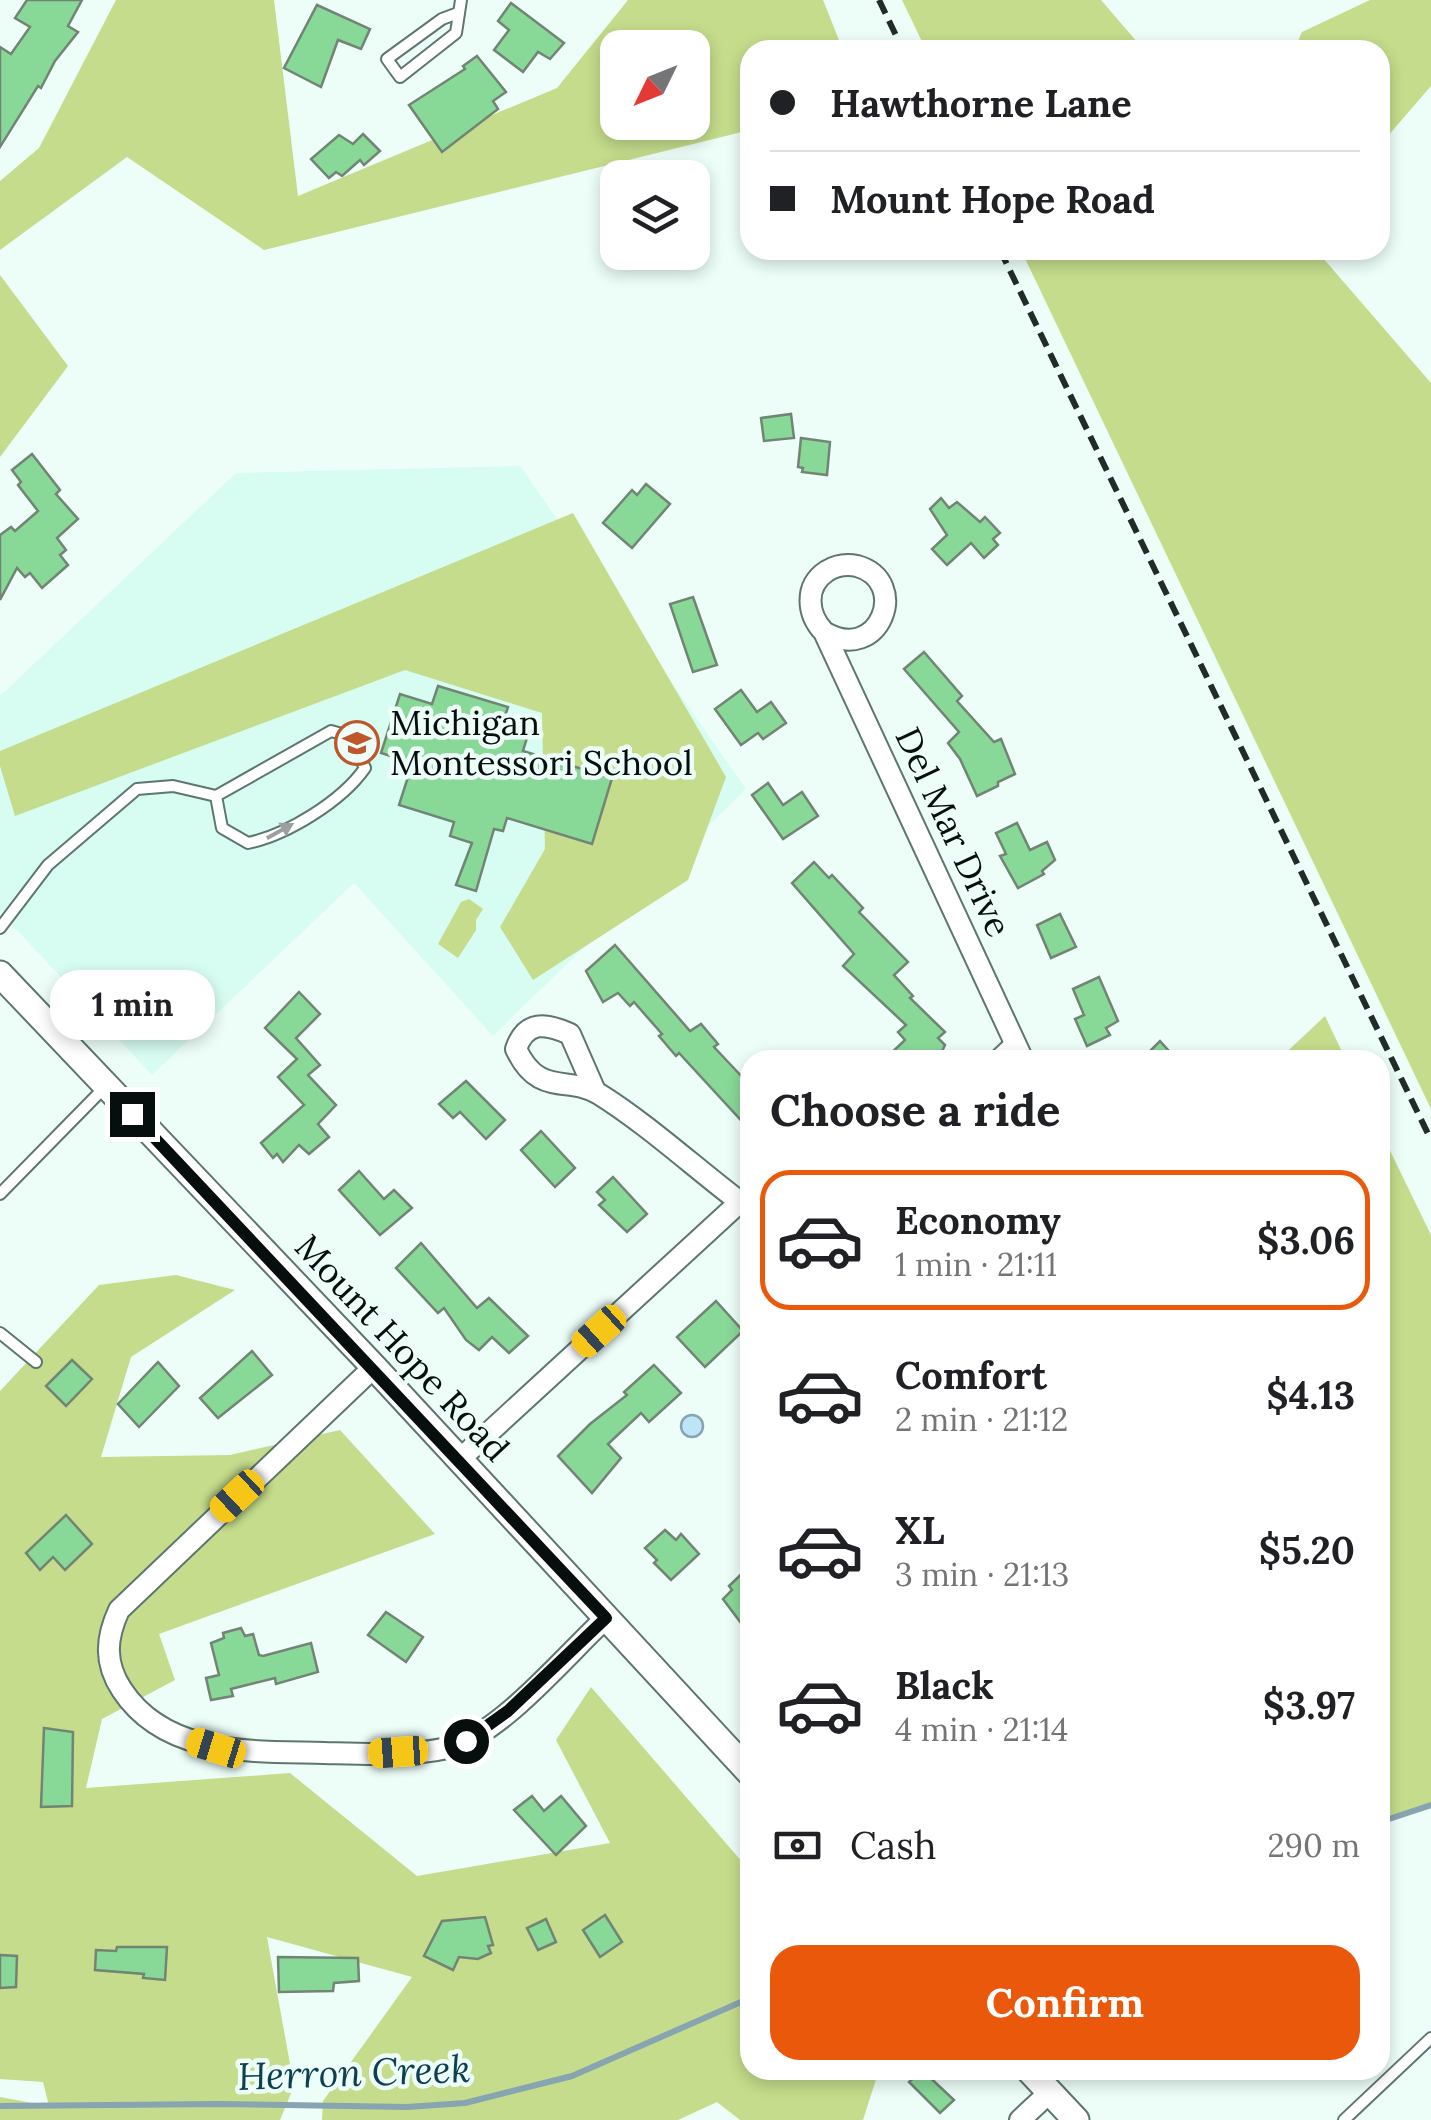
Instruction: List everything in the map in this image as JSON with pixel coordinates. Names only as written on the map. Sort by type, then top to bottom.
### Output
[{"type":"street","name":"Del Mar Drive","points":[[824,632],[1018,1050]]},
{"type":"street","name":"Mount Hope Road","points":[[0,974],[374,1367],[740,1762]]},
{"type":"street","points":[[596,1091],[740,1198]]},
{"type":"street","points":[[459,1460],[740,1207]]},
{"type":"street","points":[[374,1367],[119,1610],[109,1634],[109,1660],[116,1681],[135,1707],[168,1731],[216,1748],[366,1754],[442,1748],[466,1741],[493,1723],[606,1618]]},
{"type":"street","points":[[1039,2080],[1076,2120]]},
{"type":"street","points":[[1020,2120],[1050,2092]]},
{"type":"lane","points":[[458,13],[442,19],[386,59],[400,76],[456,34],[462,0]]},
{"type":"lane","points":[[0,928],[48,865],[137,788],[173,786],[216,796],[331,731],[349,736],[365,768],[349,791],[264,840],[248,843],[222,828],[216,796]]},
{"type":"lane","points":[[0,1194],[106,1086]]},
{"type":"lane","points":[[0,1333],[36,1362]]},
{"type":"lane","points":[[1390,2077],[1431,2038]]},
{"type":"lane","points":[[1344,2120],[1386,2080]]},
{"type":"shaded area","name":"Michigan Montessori School","points":[[520,466],[746,789],[493,1036],[354,883],[152,1075],[0,912],[0,696],[236,473]]},
{"type":"green space","points":[[116,0],[274,0],[298,196],[557,88],[600,35],[600,140],[710,140],[628,160],[600,160],[600,167],[264,250],[127,157],[0,250],[0,181],[39,148]]},
{"type":"green space","points":[[628,0],[823,0],[839,40],[740,40],[740,132],[710,140],[710,30],[604,30]]},
{"type":"green space","points":[[902,0],[1101,0],[1135,40],[921,40]]},
{"type":"green space","points":[[1370,0],[1431,0],[1431,86],[1390,133],[1390,40],[1298,40],[1302,32]]},
{"type":"green space","points":[[1026,260],[1325,260],[1431,383],[1431,1109]]},
{"type":"green space","points":[[0,275],[68,366],[0,457]]},
{"type":"green space","points":[[573,513],[726,777],[688,880],[533,980],[500,927],[545,849],[542,713],[405,670],[15,816],[0,766],[0,751]]},
{"type":"green space","points":[[469,899],[483,909],[476,920],[476,930],[458,958],[438,944],[461,902]]},
{"type":"green space","points":[[1325,1016],[1341,1050],[1289,1050]]},
{"type":"green space","points":[[1390,1151],[1431,1235],[1431,1806],[1390,1820]]},
{"type":"green space","points":[[176,1275],[235,1290],[131,1357],[101,1457],[230,1455],[340,1430],[435,1534],[159,1634],[175,1680],[102,1719],[86,1788],[290,1773],[417,1876],[610,1843],[556,1740],[591,1687],[740,1859],[740,2080],[876,2080],[863,2120],[740,2120],[717,2102],[678,2120],[322,2120],[323,2101],[412,1977],[267,1937],[294,2086],[280,2120],[0,2120],[0,2097],[49,2106],[43,2082],[0,2079],[0,1391],[99,1285]]},
{"type":"water","points":[[688,1415],[696,1415],[703,1426],[696,1437],[688,1437],[681,1430],[681,1422]]},
{"type":"building","points":[[27,0],[82,0],[68,26],[78,32],[0,147],[0,47],[11,54],[30,27],[15,18]]},
{"type":"building","points":[[511,3],[564,43],[550,59],[538,52],[523,72],[494,50],[509,30],[498,21]]},
{"type":"building","points":[[317,5],[370,29],[361,49],[338,40],[321,87],[284,68]]},
{"type":"building","points":[[477,56],[506,92],[493,101],[498,109],[442,152],[409,105],[465,69],[463,66]]},
{"type":"building","points":[[363,134],[380,151],[364,165],[360,160],[342,176],[336,172],[329,178],[311,159],[339,135],[353,144]]},
{"type":"building","points":[[791,414],[794,438],[764,441],[761,418]]},
{"type":"building","points":[[801,438],[830,442],[827,475],[802,472],[803,468],[798,467]]},
{"type":"building","points":[[32,454],[60,490],[56,494],[78,519],[57,538],[66,550],[60,555],[68,565],[42,588],[30,573],[25,577],[17,568],[0,600],[0,535],[11,527],[15,531],[38,511],[12,470]]},
{"type":"building","points":[[646,484],[670,504],[632,548],[603,523],[632,490],[637,495]]},
{"type":"building","points":[[941,498],[949,508],[957,502],[980,522],[985,517],[1000,533],[993,539],[998,545],[984,558],[971,543],[947,565],[932,549],[947,535],[930,509]]},
{"type":"building","points":[[693,597],[717,665],[693,672],[670,604]]},
{"type":"building","points":[[924,652],[962,696],[957,701],[994,742],[1001,739],[1015,774],[977,796],[948,743],[959,732],[904,669]]},
{"type":"building","points":[[438,686],[508,707],[503,722],[529,731],[523,751],[612,778],[592,844],[507,818],[503,831],[494,829],[476,891],[456,885],[472,843],[450,836],[454,822],[399,805],[408,777],[396,773],[400,759],[381,753],[400,694],[432,704]]},
{"type":"building","points":[[741,690],[757,712],[771,702],[786,723],[763,739],[758,733],[741,745],[715,709]]},
{"type":"building","points":[[768,783],[783,805],[802,792],[818,816],[783,839],[752,795]]},
{"type":"building","points":[[1017,823],[1030,850],[1047,842],[1055,860],[1042,871],[1044,874],[1018,888],[1000,856],[1006,854],[996,833]]},
{"type":"building","points":[[814,862],[863,908],[859,912],[908,962],[894,975],[913,996],[910,998],[945,1032],[938,1038],[945,1045],[943,1050],[894,1050],[905,1040],[898,1032],[906,1025],[843,966],[854,954],[792,883]]},
{"type":"building","points":[[1060,914],[1076,947],[1051,958],[1037,925]]},
{"type":"building","points":[[615,945],[690,1031],[701,1024],[718,1044],[714,1047],[740,1075],[740,1119],[679,1053],[676,1056],[634,1002],[630,1006],[618,993],[603,1002],[586,971]]},
{"type":"building","points":[[1099,977],[1118,1021],[1106,1028],[1110,1035],[1087,1046],[1075,1019],[1084,1015],[1073,989]]},
{"type":"building","points":[[172,990],[178,996],[183,991],[193,1003],[156,1037],[140,1021]]},
{"type":"building","points":[[299,992],[320,1014],[296,1038],[320,1065],[308,1075],[336,1105],[318,1124],[329,1137],[309,1154],[299,1145],[283,1162],[277,1154],[273,1158],[261,1143],[304,1105],[278,1077],[297,1059],[265,1028]]},
{"type":"building","points":[[1160,1041],[1168,1050],[1151,1050]]},
{"type":"building","points":[[466,1081],[505,1120],[486,1139],[460,1112],[453,1118],[439,1104]]},
{"type":"building","points":[[541,1131],[575,1168],[555,1187],[521,1150]]},
{"type":"building","points":[[359,1171],[384,1199],[394,1190],[412,1208],[380,1235],[339,1190]]},
{"type":"building","points":[[613,1177],[647,1214],[627,1232],[599,1205],[605,1200],[597,1192]]},
{"type":"building","points":[[421,1243],[477,1308],[489,1298],[528,1336],[509,1353],[492,1337],[479,1350],[466,1340],[444,1308],[438,1313],[396,1268]]},
{"type":"building","points":[[716,1301],[740,1328],[740,1334],[705,1367],[677,1337]]},
{"type":"building","points":[[252,1351],[272,1375],[218,1418],[200,1398]]},
{"type":"building","points":[[72,1360],[92,1379],[66,1406],[46,1386]]},
{"type":"building","points":[[158,1362],[179,1386],[139,1427],[118,1404]]},
{"type":"building","points":[[654,1365],[681,1393],[649,1422],[641,1413],[608,1444],[621,1458],[592,1493],[558,1456],[627,1395],[624,1392]]},
{"type":"building","points":[[66,1515],[92,1544],[65,1570],[53,1557],[40,1570],[26,1553]]},
{"type":"building","points":[[665,1530],[676,1540],[681,1534],[699,1554],[671,1580],[645,1548]]},
{"type":"building","points":[[740,1576],[740,1622],[723,1599],[732,1590],[729,1586]]},
{"type":"building","points":[[386,1612],[423,1637],[406,1662],[368,1635]]},
{"type":"building","points":[[241,1628],[245,1636],[253,1634],[259,1655],[263,1656],[311,1643],[318,1672],[276,1684],[275,1678],[231,1689],[233,1696],[211,1700],[206,1678],[219,1675],[211,1643],[224,1638],[223,1633]]},
{"type":"building","points":[[44,1728],[73,1732],[72,1806],[41,1807]]},
{"type":"building","points":[[532,1796],[544,1811],[561,1796],[586,1826],[556,1855],[514,1810]]},
{"type":"building","points":[[605,1915],[622,1942],[600,1957],[583,1930]]},
{"type":"building","points":[[485,1917],[493,1945],[488,1946],[491,1953],[478,1959],[459,1957],[453,1970],[424,1956],[442,1921]]},
{"type":"building","points":[[546,1919],[556,1942],[538,1950],[527,1928]]},
{"type":"building","points":[[117,1947],[167,1947],[165,1980],[95,1970],[96,1950],[116,1951]]},
{"type":"building","points":[[0,1955],[17,1956],[16,1987],[0,1988]]},
{"type":"building","points":[[278,1957],[358,1958],[359,1981],[334,1983],[333,1991],[279,1992]]},
{"type":"building","points":[[933,2080],[954,2100],[940,2113],[909,2082]]},
{"type":"waterway","name":"Herron Creek","points":[[1390,1819],[1431,1805]]},
{"type":"waterway","name":"Herron Creek","points":[[0,2106],[407,2107],[465,2103],[572,2076],[740,2002]]},
{"type":"railway","points":[[879,0],[898,40]]},
{"type":"railway","points":[[1005,260],[1387,1050]]},
{"type":"railway","points":[[1390,1055],[1431,1140]]},
{"type":"place","name":"Michigan Montessori School","points":[[357,743]]},
{"type":"route","points":[[132,1114],[606,1618],[508,1711],[466,1741]]}]
